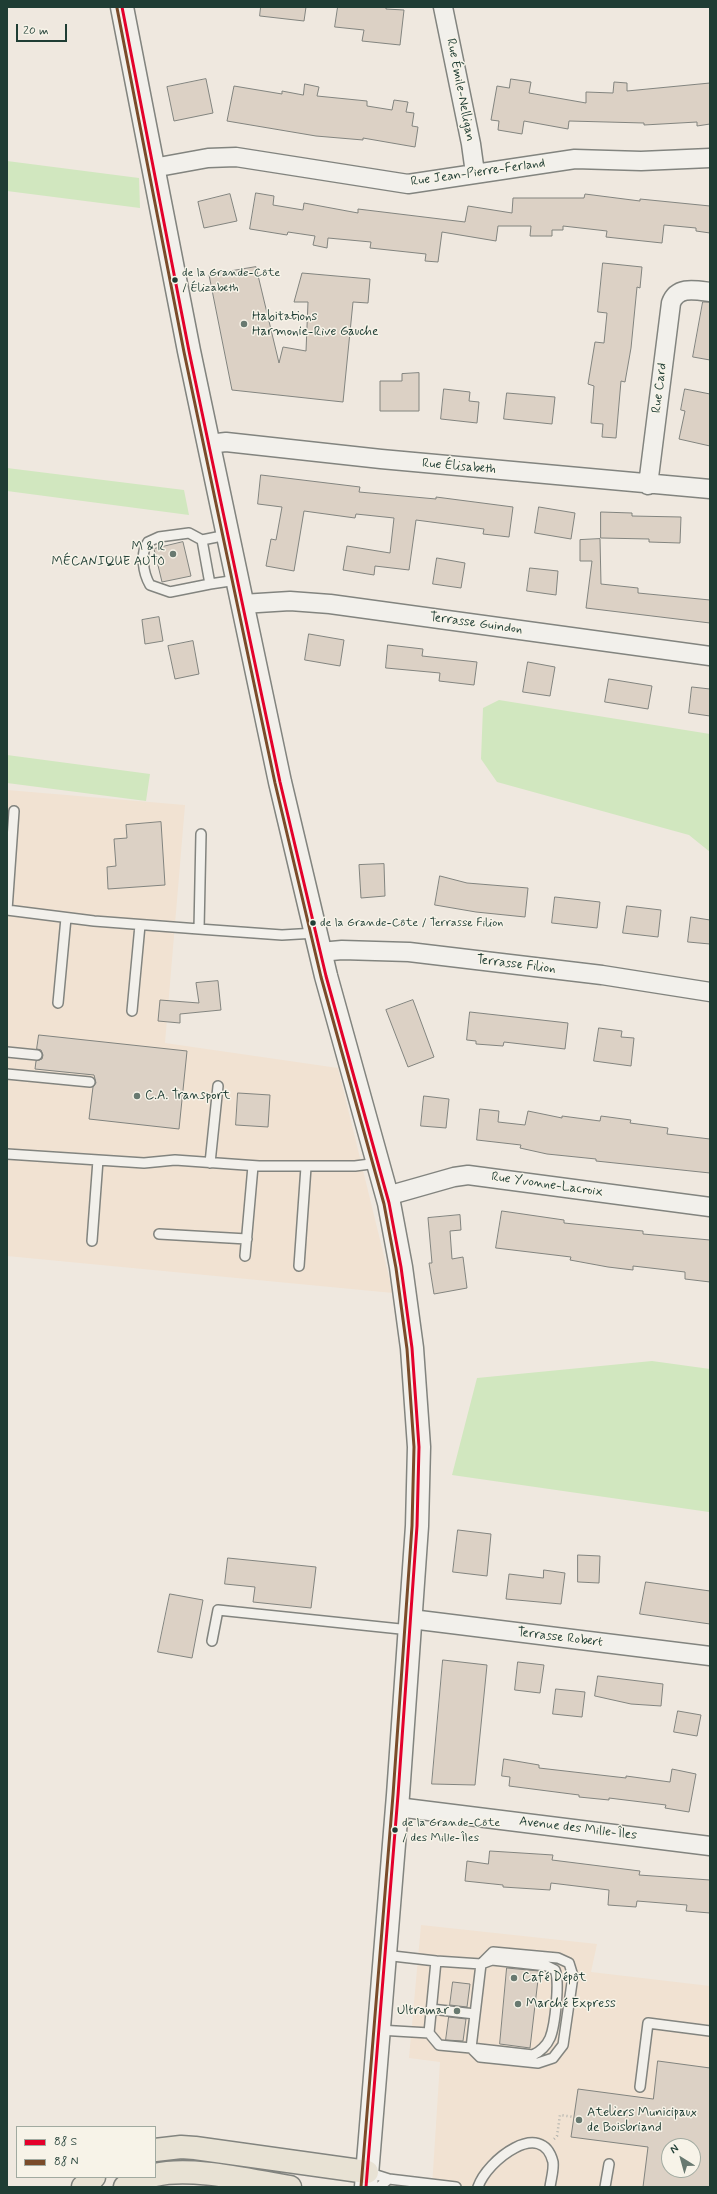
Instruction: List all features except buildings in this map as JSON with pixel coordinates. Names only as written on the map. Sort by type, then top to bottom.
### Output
[{"type":"highway","points":[[156,2150],[195,2148],[371,2182]]},
{"type":"highway","points":[[156,2175],[172,2173],[196,2174],[290,2187]]},
{"type":"highway","points":[[83,2187],[93,2178]]},
{"type":"highway","points":[[125,2187],[145,2178]]},
{"type":"main road","points":[[122,7],[208,444],[296,854],[346,1051],[387,1196],[407,1308],[417,1411],[418,1503],[397,1807],[384,1955],[371,2182]]},
{"type":"street","name":"Rue Émile-Nelligan","points":[[443,7],[471,144],[475,173]]},
{"type":"street","name":"Rue Jean-Pierre-Ferland","points":[[153,168],[226,156],[247,158],[408,184],[579,159],[641,161],[710,158]]},
{"type":"street","name":"Rue Card","points":[[648,485],[672,299],[677,294],[691,290],[710,292]]},
{"type":"street","name":"Rue Élisabeth","points":[[208,444],[226,442],[648,485],[710,489]]},
{"type":"street","name":"Terrasse Guindon","points":[[242,604],[296,601],[330,604],[710,656]]},
{"type":"street","name":"Terrasse Filion","points":[[318,942],[342,950],[408,952],[602,976],[710,992]]},
{"type":"street","name":"Rue Yvonne-Lacroix","points":[[387,1196],[454,1177],[468,1175],[710,1207]]},
{"type":"street","name":"Terrasse Robert","points":[[410,1625],[710,1656]]},
{"type":"street","name":"Avenue des Mille-Îles","points":[[397,1807],[710,1846]]},
{"type":"lane","points":[[227,535],[202,540],[188,533],[159,537],[148,542],[144,551],[145,573],[150,585],[163,591],[170,592],[237,580]]},
{"type":"lane","points":[[202,540],[210,584]]},
{"type":"lane","points":[[14,811],[7,910],[66,918],[140,925],[282,935],[318,942]]},
{"type":"lane","points":[[199,929],[201,834]]},
{"type":"lane","points":[[58,1003],[66,918]]},
{"type":"lane","points":[[132,1011],[140,925]]},
{"type":"lane","points":[[7,1052],[37,1055]]},
{"type":"lane","points":[[7,1074],[90,1082]]},
{"type":"lane","points":[[210,1163],[218,1086]]},
{"type":"lane","points":[[7,1154],[144,1163],[175,1160],[253,1166],[306,1167],[367,1166],[378,1164]]},
{"type":"lane","points":[[92,1241],[98,1160]]},
{"type":"lane","points":[[245,1256],[253,1166]]},
{"type":"lane","points":[[299,1266],[306,1167]]},
{"type":"lane","points":[[159,1234],[247,1239]]},
{"type":"lane","points":[[212,1642],[218,1610],[410,1625]]},
{"type":"lane","points":[[493,1952],[558,1958],[569,1963],[573,1976],[563,2045],[553,2058],[538,2063],[480,2057],[471,2048],[481,1964],[493,1952]]},
{"type":"lane","points":[[384,1955],[481,1964],[492,1960],[547,1966],[555,1970],[558,1979],[552,2030],[548,2042],[533,2055],[439,2045],[429,2033],[436,1960]]},
{"type":"lane","points":[[431,2009],[475,2014]]},
{"type":"lane","points":[[640,2087],[648,2023],[710,2031]]},
{"type":"lane","points":[[379,2030],[429,2033]]},
{"type":"lane","points":[[478,2187],[484,2175],[495,2161],[515,2147],[528,2143],[541,2146],[551,2157],[553,2168],[550,2187]]},
{"type":"lane","points":[[606,2187],[609,2164]]},
{"type":"lane","points":[[371,2182],[390,2179]]},
{"type":"lane","points":[[371,2182],[390,2179],[456,2187]]},
{"type":"path","points":[[557,2136],[560,2115],[574,2117]]},
{"type":"shaded area","points":[[7,790],[185,805],[165,1043],[338,1068],[393,1293],[7,1256]]},
{"type":"shaded area","points":[[421,1925],[597,1944],[591,1972],[710,1986],[710,2187],[432,2187],[440,2062],[409,2058]]},
{"type":"green space","points":[[7,161],[139,178],[140,208],[7,191]]},
{"type":"green space","points":[[7,468],[184,490],[189,515],[7,491]]},
{"type":"green space","points":[[499,700],[710,734],[710,852],[689,835],[497,782],[481,759],[483,708]]},
{"type":"green space","points":[[7,755],[150,774],[146,801],[7,783]]},
{"type":"green space","points":[[652,1361],[710,1369],[710,1516],[709,1512],[452,1475],[477,1378]]},
{"type":"transit line","points":[[122,7],[189,351],[280,782],[326,976],[389,1203],[401,1267],[412,1348],[419,1447],[417,1526],[398,1795],[366,2187]]},
{"type":"transit line","points":[[117,8],[184,352],[275,783],[321,977],[384,1204],[396,1268],[407,1349],[414,1447],[412,1526],[393,1795],[361,2187]]},
{"type":"place","name":"de la Grande-Côte / Élizabeth","points":[[175,280]]},
{"type":"place","name":"Habitations Harmonie-Rive Gauche","points":[[244,324]]},
{"type":"place","name":"M & R MÉCANIQUE AUTO","points":[[173,554]]},
{"type":"place","name":"de la Grande-Côte / Terrasse Filion","points":[[313,923]]},
{"type":"place","name":"C.A. Transport","points":[[137,1096]]},
{"type":"place","name":"de la Grande-Côte / des Mille-Îles","points":[[395,1830]]},
{"type":"place","name":"Café Dépôt","points":[[514,1978]]},
{"type":"place","name":"Marché Express","points":[[518,2004]]},
{"type":"place","name":"Ultramar","points":[[457,2011]]},
{"type":"place","name":"Ateliers Municipaux de Boisbriand","points":[[579,2120]]}]
